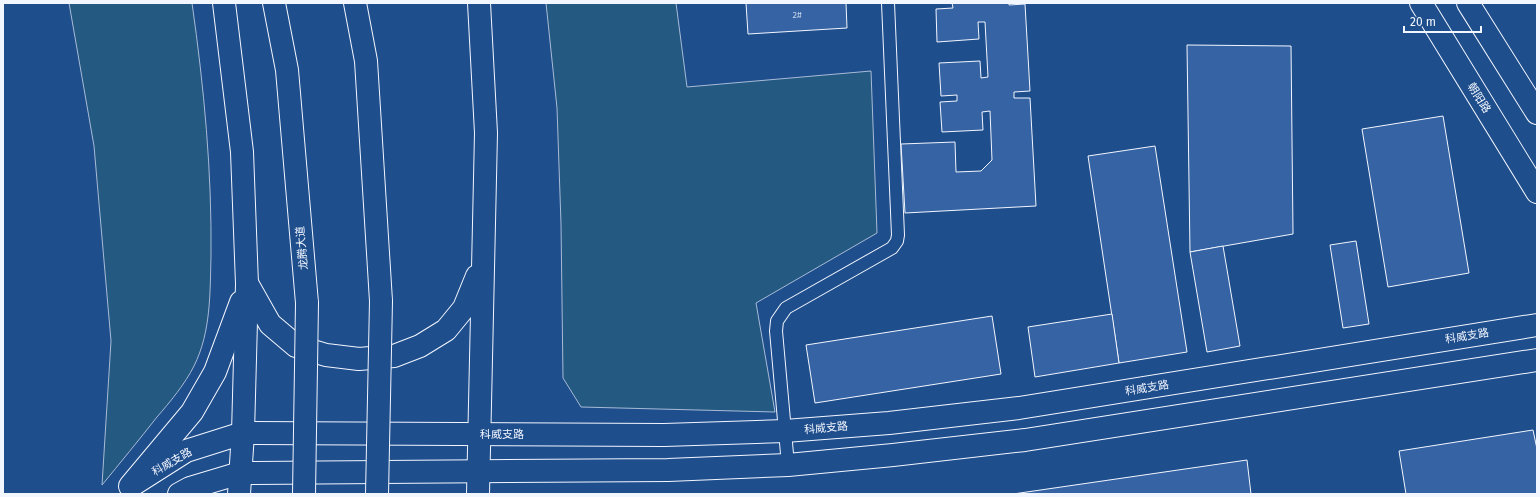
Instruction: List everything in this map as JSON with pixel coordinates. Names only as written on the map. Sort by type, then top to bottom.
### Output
[{"type":"main road","points":[[224,3],[242,152],[247,284],[243,433],[239,494]]},
{"type":"main road","name":"龙腾大道","points":[[274,3],[287,70],[307,303],[304,494]]},
{"type":"main road","points":[[355,3],[366,61],[381,301],[378,494]]},
{"type":"main road","points":[[478,494],[478,434],[486,133],[479,3]]},
{"type":"main road","name":"朝阳路","points":[[1421,3],[1537,192]]},
{"type":"main road","points":[[1468,3],[1537,113]]},
{"type":"main road","points":[[247,284],[270,324],[296,346],[326,355],[353,358],[394,356],[420,346],[446,330],[464,308],[482,264]]},
{"type":"main road","points":[[127,490],[192,412],[215,372],[247,284]]},
{"type":"main road","name":"科威支路","points":[[127,490],[186,451],[243,433],[664,435],[785,431],[889,423],[1019,408],[1537,325]]},
{"type":"main road","points":[[179,494],[190,488],[240,473],[668,470],[788,465],[893,456],[1025,440],[1537,360]]},
{"type":"lane","points":[[788,465],[776,331],[777,321],[786,308],[892,248],[897,241],[898,235],[888,3]]},
{"type":"shaded area","points":[[69,3],[192,3],[204,98],[209,161],[211,224],[210,298],[207,326],[200,353],[190,373],[177,393],[102,485],[111,341],[94,146]]},
{"type":"shaded area","points":[[546,3],[676,3],[687,87],[871,71],[877,233],[756,303],[775,412],[581,407],[563,378],[561,224],[557,108]]},
{"type":"building","points":[[746,3],[846,3],[847,28],[748,34]]},
{"type":"building","points":[[952,3],[1009,3],[1009,5],[1025,4],[1030,91],[1014,92],[1014,98],[1030,98],[1036,206],[905,213],[901,144],[955,142],[956,172],[981,171],[992,160],[990,111],[982,112],[983,130],[942,132],[940,102],[957,101],[957,95],[941,96],[939,63],[980,61],[981,78],[988,77],[985,22],[978,22],[979,39],[937,42],[936,9],[953,8]]},
{"type":"building","points":[[1187,45],[1291,46],[1293,234],[1190,252]]},
{"type":"building","points":[[1443,116],[1469,273],[1388,287],[1362,129]]},
{"type":"building","points":[[1155,146],[1187,352],[1119,363],[1088,156]]},
{"type":"building","points":[[1356,241],[1369,324],[1343,328],[1330,245]]},
{"type":"building","points":[[1223,246],[1240,346],[1207,352],[1190,252]]},
{"type":"building","points":[[1112,314],[1119,363],[1035,377],[1028,327]]},
{"type":"building","points":[[992,316],[1001,374],[815,403],[806,345]]},
{"type":"building","points":[[1533,430],[1537,449],[1537,494],[1406,494],[1399,451]]},
{"type":"building","points":[[1247,460],[1251,494],[1013,494]]}]
